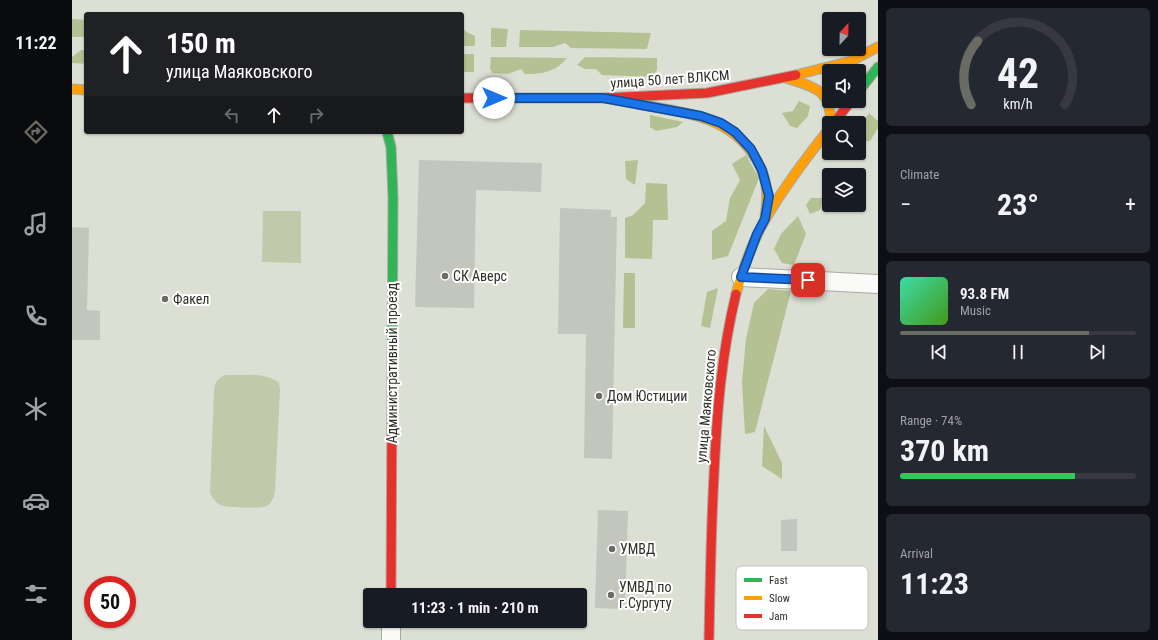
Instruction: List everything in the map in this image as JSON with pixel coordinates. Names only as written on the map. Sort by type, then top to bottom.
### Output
[{"type":"main road","name":"улица 50 лет ВЛКСМ","points":[[464,98],[603,98],[707,93],[786,78],[851,61],[878,47]]},
{"type":"main road","points":[[866,82],[878,67]]},
{"type":"main road","points":[[786,78],[817,89],[827,98],[831,116]]},
{"type":"main road","points":[[72,89],[84,90]]},
{"type":"main road","name":"улица 50 лет ВЛКСМ","points":[[603,98],[701,116],[721,123],[735,132],[751,149],[762,170],[769,196],[765,219]]},
{"type":"main road","points":[[838,116],[845,108]]},
{"type":"main road","name":"Административный проезд","points":[[388,134],[391,147],[393,197],[391,588]]},
{"type":"main road","name":"улица Маяковского","points":[[709,640],[711,531],[720,376],[733,308],[741,277],[757,234],[765,219],[802,163],[822,138]]},
{"type":"street","points":[[741,277],[878,284]]},
{"type":"street","points":[[391,628],[391,640]]},
{"type":"green space","points":[[72,19],[84,20],[84,37],[72,37]]},
{"type":"green space","points":[[491,28],[508,29],[506,47],[491,47]]},
{"type":"green space","points":[[464,29],[475,36],[475,46],[464,46]]},
{"type":"green space","points":[[520,30],[651,33],[647,49],[571,48],[565,43],[553,47],[519,47]]},
{"type":"green space","points":[[81,50],[84,50],[84,64],[72,63],[72,57]]},
{"type":"green space","points":[[464,54],[474,54],[474,72],[464,72]]},
{"type":"green space","points":[[491,57],[567,58],[558,66],[548,71],[525,74],[521,69],[508,74],[492,73],[490,68]]},
{"type":"green space","points":[[585,57],[657,58],[657,70],[652,77],[602,75],[596,69],[585,69],[577,65]]},
{"type":"green space","points":[[799,101],[810,106],[808,116],[797,128],[790,126],[782,113],[793,111]]},
{"type":"green space","points":[[869,113],[878,121],[878,128],[870,141],[866,141],[866,118]]},
{"type":"green space","points":[[650,115],[683,122],[677,127],[656,131],[650,127]]},
{"type":"green space","points":[[746,155],[759,178],[728,256],[712,260],[712,231],[726,221],[730,198],[740,180],[732,164]]},
{"type":"green space","points":[[638,160],[635,185],[626,179],[625,161]]},
{"type":"green space","points":[[646,183],[667,184],[668,220],[653,220],[652,259],[625,258],[625,218],[633,215],[645,203]]},
{"type":"green space","points":[[811,198],[822,198],[820,210],[810,214],[806,205]]},
{"type":"green space","points":[[263,211],[301,211],[301,263],[262,262]]},
{"type":"green space","points":[[798,216],[806,234],[794,265],[782,263],[774,249],[781,234]]},
{"type":"green space","points":[[624,273],[635,273],[635,328],[623,328]]},
{"type":"green space","points":[[718,288],[710,328],[701,326],[707,292]]},
{"type":"green space","points":[[768,289],[791,291],[755,432],[745,434],[742,382],[746,339],[754,303]]},
{"type":"green space","points":[[225,375],[261,375],[274,379],[279,383],[280,390],[275,492],[271,502],[267,506],[251,508],[224,506],[220,505],[210,493],[214,391],[217,381]]},
{"type":"green space","points":[[764,426],[782,463],[782,479],[762,466]]},
{"type":"building","points":[[419,160],[542,163],[541,192],[476,190],[474,308],[415,307]]},
{"type":"building","points":[[560,208],[611,210],[611,217],[617,217],[612,459],[584,458],[586,334],[558,334]]},
{"type":"building","points":[[72,227],[89,228],[87,310],[100,311],[100,340],[72,340]]},
{"type":"building","name":"УМВД","points":[[598,510],[628,511],[625,609],[595,608]]},
{"type":"building","points":[[797,519],[797,551],[781,551],[781,520]]},
{"type":"traffic: fast","points":[[866,82],[878,67]]},
{"type":"traffic: fast","points":[[388,134],[391,147],[393,197],[392,393]]},
{"type":"traffic: slow","points":[[796,75],[851,61],[878,47]]},
{"type":"traffic: slow","points":[[786,78],[813,87],[819,91],[828,103],[830,116]]},
{"type":"traffic: slow","points":[[72,89],[84,90]]},
{"type":"traffic: slow","points":[[638,104],[701,117],[729,130],[741,140],[752,153],[764,176],[767,191],[765,217]]},
{"type":"traffic: slow","points":[[736,294],[748,256],[765,220],[787,185],[822,138]]},
{"type":"traffic: jam","points":[[464,98],[603,98],[707,93],[796,75]]},
{"type":"traffic: jam","points":[[839,116],[846,108]]},
{"type":"traffic: jam","points":[[709,640],[712,516],[718,407],[723,362],[736,294]]},
{"type":"traffic: jam","points":[[391,588],[392,393]]},
{"type":"place","name":"СК Аверс","points":[[445,276]]},
{"type":"place","name":"Факел","points":[[165,299]]},
{"type":"place","name":"Дом Юстиции","points":[[599,396]]},
{"type":"place","name":"УМВД","points":[[612,549]]},
{"type":"place","name":"УМВД по г.Сургуту","points":[[611,595]]},
{"type":"route","points":[[494,98],[603,98],[701,116],[721,123],[735,132],[751,149],[762,170],[769,196],[765,219],[757,234],[741,277],[808,280]]}]
